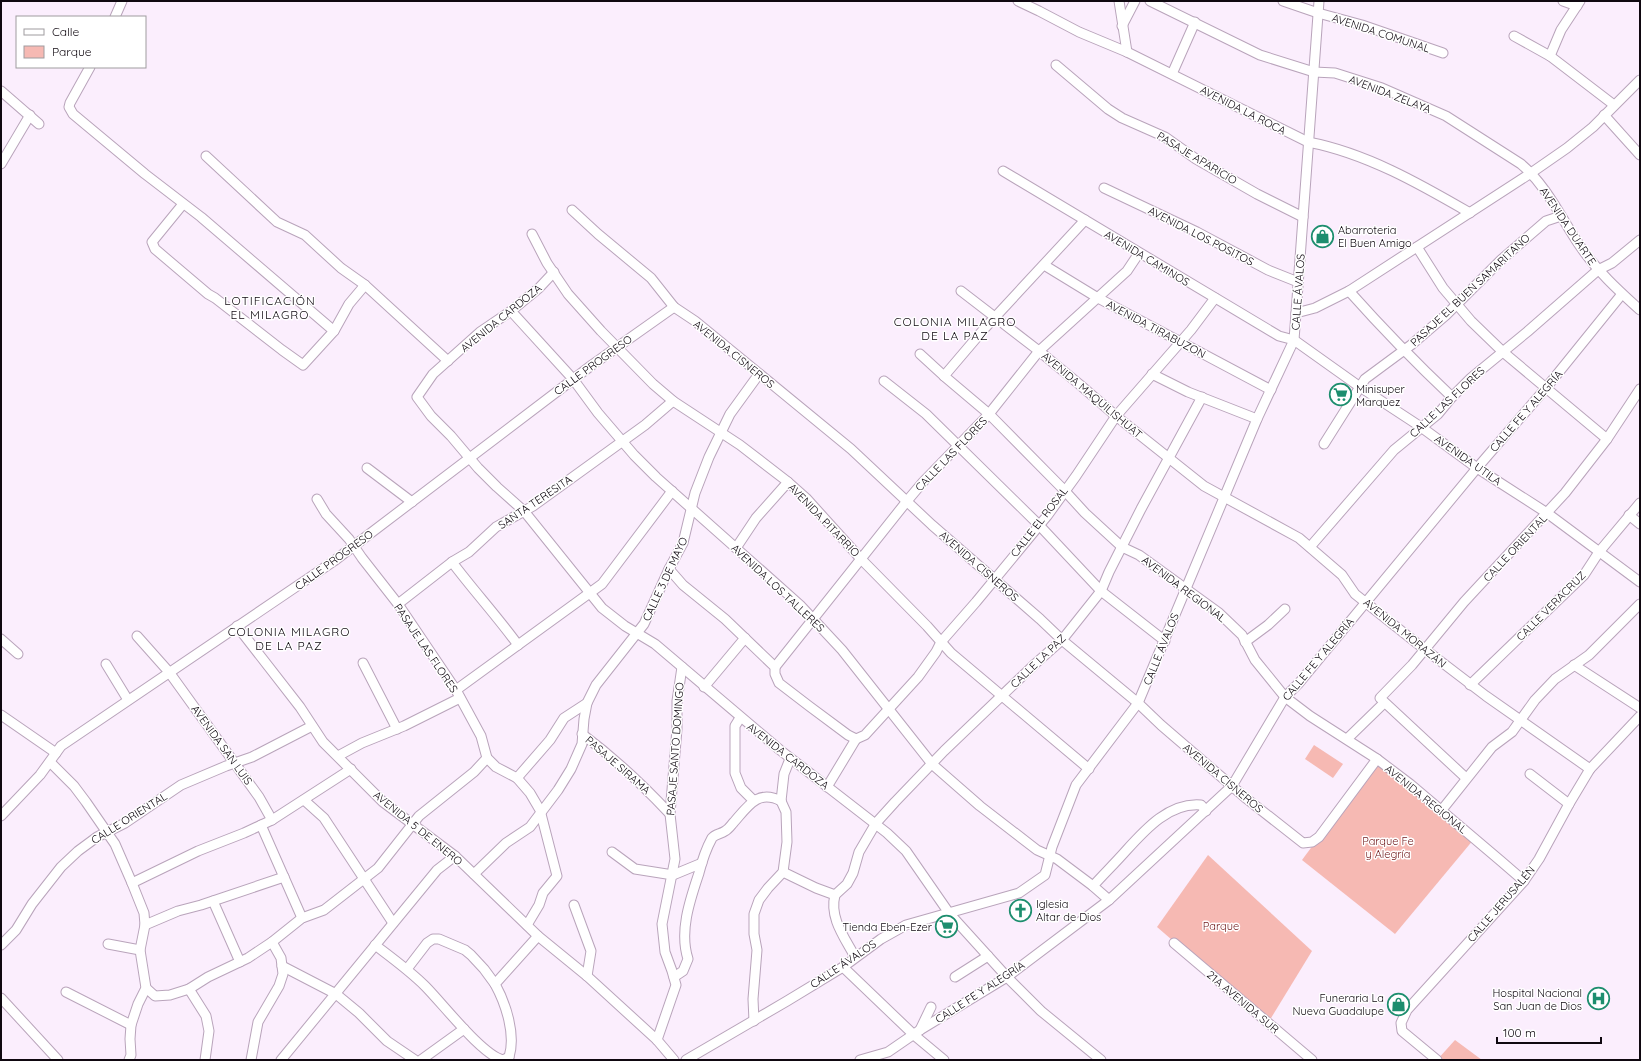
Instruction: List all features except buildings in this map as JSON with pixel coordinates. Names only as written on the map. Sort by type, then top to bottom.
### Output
[{"type":"street","points":[[115,16],[122,1]]},
{"type":"street","name":"AVENIDA LA ROCA","points":[[1018,1],[1039,10],[1079,32],[1127,52],[1308,142],[1349,153],[1418,183],[1470,213]]},
{"type":"street","points":[[1119,1],[1127,52]]},
{"type":"street","points":[[1122,26],[1135,1]]},
{"type":"street","name":"AVENIDA ZELAYA","points":[[1150,1],[1260,55],[1314,72],[1335,73],[1382,88],[1446,116],[1521,164],[1531,173]]},
{"type":"street","name":"AVENIDA COMUNAL","points":[[1283,1],[1318,13],[1362,25],[1443,53]]},
{"type":"street","name":"CALLE ÁVALOS","points":[[686,1060],[843,967],[881,939],[906,925],[1019,893],[1045,875],[1050,856],[1076,785],[1138,703],[1257,419],[1294,340],[1319,1]]},
{"type":"street","points":[[1550,56],[1561,30],[1578,3],[1563,1]]},
{"type":"street","points":[[1172,74],[1195,22]]},
{"type":"street","points":[[1514,36],[1550,56],[1614,105]]},
{"type":"street","name":"PASAJE APARICIO","points":[[1056,65],[1108,109],[1122,118],[1165,137],[1196,160],[1257,194],[1303,217]]},
{"type":"street","points":[[89,68],[70,103],[69,107],[73,114],[250,258],[334,330]]},
{"type":"street","points":[[1296,314],[1315,308],[1349,291],[1531,173],[1567,148],[1640,80]]},
{"type":"street","points":[[1,91],[39,124]]},
{"type":"street","points":[[1,164],[30,115]]},
{"type":"street","points":[[1604,115],[1640,155]]},
{"type":"street","points":[[206,156],[277,222],[305,235],[341,268],[365,285],[448,361]]},
{"type":"street","name":"AVENIDA CAMINOS","points":[[1003,171],[1279,336],[1294,340]]},
{"type":"street","name":"AVENIDA DUARTE","points":[[1531,173],[1544,188],[1561,216],[1598,270],[1640,310]]},
{"type":"street","name":"AVENIDA LOS POSITOS","points":[[1104,188],[1197,232],[1268,270],[1298,282]]},
{"type":"street","points":[[183,204],[152,242],[155,249],[208,294],[303,365],[334,330],[350,304],[365,285]]},
{"type":"street","name":"AVENIDA CISNEROS","points":[[572,210],[598,234],[651,278],[674,307],[695,321],[729,351],[760,374],[850,450],[907,501],[932,526],[1062,640],[1138,703],[1161,725],[1232,786],[1303,843],[1312,842],[1320,837],[1377,759]]},
{"type":"street","name":"PASAJE EL BUEN SAMARITANO","points":[[1324,444],[1365,379],[1404,350],[1457,304],[1478,282],[1541,225],[1546,221],[1561,216]]},
{"type":"street","points":[[944,376],[995,317],[1085,220]]},
{"type":"street","name":"AVENIDA PITARRIO","points":[[532,234],[568,294],[653,384],[788,482],[806,498],[861,559],[951,653],[1089,769]]},
{"type":"street","name":"CALLE LAS FLORES","points":[[1310,547],[1394,450],[1438,414],[1471,378],[1527,332],[1598,270],[1612,263],[1640,240]]},
{"type":"street","points":[[1417,248],[1435,276],[1471,321],[1503,352],[1607,439]]},
{"type":"street","name":"CALLE LAS FLORES","points":[[775,667],[907,501],[989,414],[1038,351],[1127,271],[1139,253]]},
{"type":"street","name":"AVENIDA TIRABUZON","points":[[1044,264],[1098,298],[1271,390]]},
{"type":"street","name":"AVENIDA CARDOZA","points":[[554,272],[540,288],[511,311],[480,332],[433,374],[417,397],[430,416],[497,487],[524,511],[602,608],[636,633],[655,644],[740,718],[827,787],[876,823],[906,851],[949,913],[1007,977],[1042,1010],[1101,1060]]},
{"type":"street","name":"AVENIDA MAQUILISHUAT","points":[[961,291],[1079,384],[1168,458],[1204,486],[1224,496]]},
{"type":"street","points":[[1349,291],[1404,350],[1452,397]]},
{"type":"street","name":"CALLE FE Y ALEGRÍA","points":[[860,1060],[888,1052],[1007,977],[1109,900],[1232,786],[1285,697],[1299,683],[1477,468],[1546,388],[1622,294]]},
{"type":"street","name":"CALLE EL ROSAL","points":[[856,739],[865,734],[889,711],[918,677],[936,652],[941,642],[1039,525],[1076,476],[1116,416],[1191,330],[1215,298]]},
{"type":"street","name":"CALLE PROGRESO","points":[[1,816],[50,762],[62,746],[237,626],[280,599],[354,546],[573,379],[674,307]]},
{"type":"street","name":"AVENIDA LOS TALLERES","points":[[511,311],[573,379],[598,413],[634,455],[760,571],[800,605],[842,650],[932,764],[980,806],[1030,845],[1037,850],[1057,859],[1109,900]]},
{"type":"street","name":"AVENIDA UTILA","points":[[1294,340],[1360,387],[1421,427],[1477,468],[1547,513],[1640,582]]},
{"type":"street","name":"AVENIDA REGIONAL","points":[[920,354],[989,414],[1085,513],[1122,546],[1139,556],[1219,613],[1242,635],[1255,660],[1285,697],[1310,716],[1377,759],[1410,784],[1524,881]]},
{"type":"street","name":"CALLE 3 DE MAYO","points":[[474,874],[506,843],[530,828],[571,769],[582,744],[582,734],[587,703],[596,684],[644,624],[669,569],[683,543],[695,494],[709,457],[730,414],[760,374]]},
{"type":"street","points":[[1152,374],[1202,397],[1257,419]]},
{"type":"street","points":[[884,380],[926,414],[1039,525],[1101,591],[1165,640]]},
{"type":"street","name":"CALLE ORIENTAL","points":[[1347,739],[1426,650],[1464,602],[1547,513],[1590,462],[1640,389]]},
{"type":"street","name":"CALLE LA PAZ","points":[[833,894],[847,884],[853,873],[859,852],[876,823],[932,764],[1062,640],[1101,591],[1122,546],[1202,397]]},
{"type":"street","name":"SANTA TERESITA","points":[[398,604],[452,562],[470,552],[496,527],[524,511],[622,441],[673,400]]},
{"type":"street","points":[[367,468],[412,502]]},
{"type":"street","points":[[736,548],[756,518],[788,482]]},
{"type":"street","points":[[338,756],[362,743],[397,729],[458,694],[518,644],[602,584],[672,491]]},
{"type":"street","name":"AVENIDA MORAZÁN","points":[[1224,496],[1299,538],[1342,575],[1355,594],[1470,685],[1590,769]]},
{"type":"street","name":"PASAJE LAS FLORES","points":[[318,499],[326,514],[349,539],[398,604],[458,694],[481,736],[487,758]]},
{"type":"street","name":"CALLE VERACRUZ","points":[[1470,685],[1584,575],[1599,552],[1640,503]]},
{"type":"street","points":[[1629,515],[1640,524]]},
{"type":"street","points":[[452,562],[471,587],[494,612],[518,644]]},
{"type":"street","points":[[669,569],[683,585],[746,638],[775,667],[775,674],[780,683],[814,710],[848,735],[856,739],[827,787]]},
{"type":"street","points":[[1441,811],[1492,747],[1512,732],[1535,700],[1555,679],[1589,655],[1640,604]]},
{"type":"street","points":[[1245,642],[1268,625],[1285,609]]},
{"type":"street","name":"AVENIDA 5 DE ENERO","points":[[237,626],[300,707],[323,742],[383,802],[455,856],[538,936],[587,976],[657,1040],[674,1060]]},
{"type":"street","name":"AVENIDA SAN LUIS","points":[[137,636],[169,672],[259,797],[272,820]]},
{"type":"street","points":[[704,687],[746,638]]},
{"type":"street","points":[[1,639],[18,654]]},
{"type":"street","points":[[363,663],[397,729]]},
{"type":"street","points":[[106,664],[128,700]]},
{"type":"street","points":[[1574,665],[1640,708]]},
{"type":"street","name":"PASAJE SANTO DOMINGO","points":[[657,1040],[676,985],[665,952],[662,924],[675,859],[670,814],[677,729],[677,701],[682,667]]},
{"type":"street","points":[[1382,700],[1466,778]]},
{"type":"street","points":[[517,778],[550,740],[564,718],[587,703]]},
{"type":"street","points":[[1,714],[56,753]]},
{"type":"street","name":"CALLE JERUSALÉN","points":[[1437,1060],[1402,1031],[1401,1023],[1407,1010],[1524,881],[1540,859],[1569,804],[1590,769],[1640,716]]},
{"type":"street","points":[[740,718],[735,726],[736,773],[741,788],[753,800]]},
{"type":"street","name":"CALLE ORIENTAL","points":[[1,945],[16,930],[32,904],[61,867],[96,837],[125,823],[182,785],[252,757],[312,726]]},
{"type":"street","name":"PASAJE SIRAMA","points":[[582,734],[601,748],[651,793],[670,814]]},
{"type":"street","points":[[146,988],[155,996],[170,995],[189,989],[208,977],[248,958],[272,942],[302,918],[324,910],[378,868],[420,816],[474,772],[487,758],[496,767],[517,778],[530,793],[541,812],[557,876],[543,893],[527,925]]},
{"type":"street","points":[[754,1021],[753,999],[757,950],[754,934],[754,914],[760,900],[768,888],[783,872],[787,842],[786,812],[781,802],[784,774],[790,758]]},
{"type":"street","points":[[50,762],[78,791],[114,844],[144,913],[145,925],[140,950],[146,988],[138,1004],[131,1025],[131,1055],[129,1060]]},
{"type":"street","points":[[132,883],[198,851],[272,820],[351,769]]},
{"type":"street","points":[[1530,774],[1569,804]]},
{"type":"street","points":[[674,978],[683,971],[688,960],[685,950],[685,925],[694,888],[707,847],[714,836],[725,832],[753,800],[767,796],[781,802]]},
{"type":"street","points":[[304,800],[324,818],[393,923]]},
{"type":"street","points":[[1093,886],[1148,827],[1163,816],[1190,804],[1201,805],[1206,811]]},
{"type":"street","points":[[261,825],[302,918]]},
{"type":"street","points":[[612,852],[635,869],[673,875],[702,864]]},
{"type":"street","points":[[281,1060],[437,870],[455,856]]},
{"type":"street","points":[[783,872],[833,894],[836,922],[855,957]]},
{"type":"street","points":[[145,925],[178,911],[284,877]]},
{"type":"street","points":[[213,901],[240,962]]},
{"type":"street","points":[[574,905],[591,951],[587,976]]},
{"type":"street","points":[[496,984],[538,936]]},
{"type":"street","points":[[375,945],[407,969],[426,987],[464,1029],[496,1058],[503,1060],[510,1058],[512,1039],[502,997],[496,984],[471,955],[465,950],[439,939],[433,939],[427,943],[407,969]]},
{"type":"street","points":[[251,1060],[258,1022],[279,986],[283,974],[281,958],[272,942]]},
{"type":"street","name":"21A AVENIDA SUR","points":[[1174,943],[1312,1060]]},
{"type":"street","points":[[108,944],[140,950]]},
{"type":"street","points":[[956,977],[988,956]]},
{"type":"street","points":[[282,966],[336,994],[359,1013],[387,1041],[414,1060]]},
{"type":"street","points":[[843,967],[917,1033],[944,1060]]},
{"type":"street","points":[[189,989],[206,1016],[209,1031],[205,1060]]},
{"type":"street","points":[[66,992],[131,1025]]},
{"type":"street","points":[[1,998],[58,1060]]},
{"type":"street","points":[[917,1033],[931,1006]]},
{"type":"street","points":[[421,1060],[464,1029]]},
{"type":"green space","points":[[1314,745],[1343,764],[1333,778],[1305,759]]},
{"type":"green space","name":"Parque Fe y Alegría","points":[[1377,759],[1474,839],[1395,934],[1302,860]]},
{"type":"green space","name":"Parque","points":[[1208,855],[1312,951],[1268,1023],[1157,927]]},
{"type":"green space","points":[[1455,1040],[1482,1060],[1437,1060]]},
{"type":"place","name":"Abarroteria El Buen Amigo","points":[[1322,236]]},
{"type":"place","name":"Minisuper Marquez","points":[[1341,395]]},
{"type":"place","name":"Iglesia Altar de Dios","points":[[1021,910]]},
{"type":"place","name":"Tienda Eben-Ezer","points":[[947,927]]},
{"type":"place","name":"Hospital Nacional San Juan de Dios","points":[[1598,999]]},
{"type":"place","name":"Funeraria La Nueva Guadalupe","points":[[1399,1004]]},
{"type":"district","name":"LOTIFICACIÓN EL MILAGRO","points":[[270,307]]},
{"type":"district","name":"COLONIA MILAGRO DE LA PAZ","points":[[955,328]]},
{"type":"district","name":"COLONIA MILAGRO DE LA PAZ","points":[[289,638]]}]
